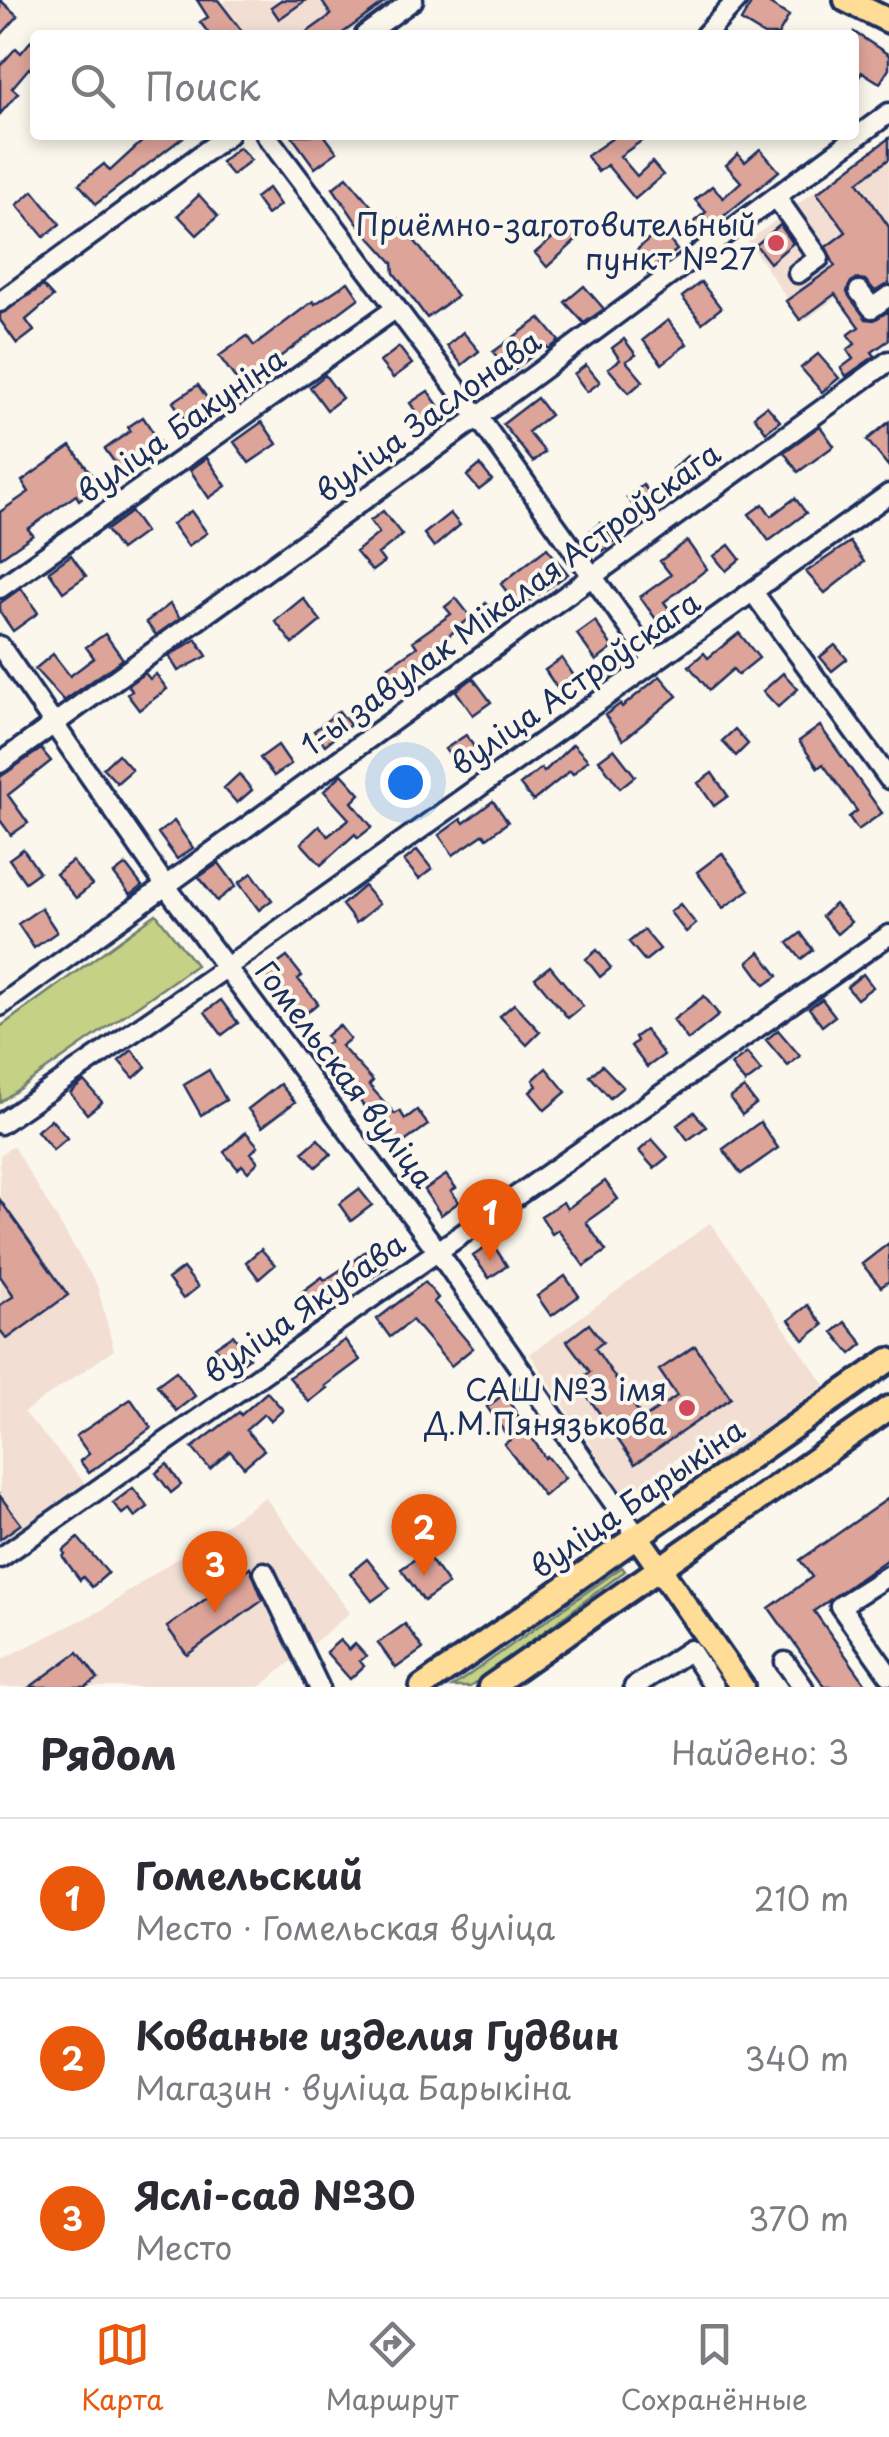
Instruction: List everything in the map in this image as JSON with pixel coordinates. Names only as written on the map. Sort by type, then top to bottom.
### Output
[{"type":"main road","points":[[846,0],[889,21]]},
{"type":"main road","name":"вуліца Барыкіна","points":[[422,1687],[889,1360]]},
{"type":"main road","points":[[490,1687],[889,1408]]},
{"type":"main road","name":"Гомельская вуліца","points":[[637,1536],[739,1686]]},
{"type":"street","points":[[372,30],[413,0]]},
{"type":"street","points":[[710,30],[737,0]]},
{"type":"street","name":"вуліца Заслонава","points":[[859,135],[889,113]]},
{"type":"street","points":[[0,302],[221,140]]},
{"type":"street","points":[[270,140],[478,417],[654,662]]},
{"type":"street","name":"вуліца Заслонава","points":[[0,763],[853,140]]},
{"type":"street","points":[[776,197],[819,258],[798,273]]},
{"type":"street","points":[[859,292],[872,308],[889,296]]},
{"type":"street","name":"вуліца Бакуніна","points":[[0,588],[396,309]]},
{"type":"street","name":"1-ы завулак Мікалая Астроўскага","points":[[165,885],[889,362]]},
{"type":"street","name":"вуліца Астроўскага","points":[[0,1124],[227,967],[889,494]]},
{"type":"street","points":[[753,592],[889,779]]},
{"type":"street","name":"Гомельская вуліца","points":[[0,646],[165,885],[437,1250],[637,1536]]},
{"type":"street","points":[[0,1006],[165,885]]},
{"type":"street","name":"вуліца Якубава","points":[[0,1558],[889,935]]},
{"type":"street","points":[[264,1572],[320,1687]]},
{"type":"street","points":[[889,1576],[840,1606],[889,1674]]},
{"type":"street","points":[[634,1687],[690,1650],[714,1687]]},
{"type":"street","points":[[785,1662],[803,1687]]},
{"type":"shaded area","points":[[227,0],[393,0],[351,30],[207,30],[201,22]]},
{"type":"shaded area","points":[[889,138],[889,227],[848,168]]},
{"type":"shaded area","name":"Приёмно-заготовительный пункт №27","points":[[825,184],[877,259],[878,267],[803,322],[748,241]]},
{"type":"shaded area","points":[[13,1146],[97,1285],[114,1350],[24,1412],[85,1483],[0,1542],[0,1155]]},
{"type":"shaded area","points":[[710,1223],[825,1385],[697,1477],[679,1457],[625,1497],[530,1354]]},
{"type":"shaded area","points":[[265,1497],[350,1613],[260,1687],[0,1687],[0,1660],[102,1610]]},
{"type":"green space","points":[[156,914],[196,965],[0,1102],[0,1027]]},
{"type":"green space","points":[[622,1567],[625,1571],[470,1687],[452,1687]]},
{"type":"building","points":[[0,0],[18,16],[0,36]]},
{"type":"building","points":[[197,0],[218,0],[241,30],[206,30],[200,22],[208,17]]},
{"type":"building","points":[[281,0],[306,0],[279,19],[271,7]]},
{"type":"building","points":[[321,0],[388,0],[347,30],[310,30],[331,15]]},
{"type":"building","points":[[753,0],[763,0],[789,16],[781,30],[756,30],[741,21]]},
{"type":"building","points":[[859,35],[889,55],[889,69],[880,83],[862,72],[859,77]]},
{"type":"building","points":[[30,42],[30,69],[12,88],[18,93],[0,114],[0,66],[16,48],[21,53]]},
{"type":"building","points":[[889,138],[889,159],[858,182],[889,227],[889,284],[875,291],[865,280],[856,279],[847,292],[866,319],[874,320],[889,311],[889,340],[872,352],[875,356],[846,376],[841,368],[853,359],[847,350],[855,344],[848,335],[859,327],[835,294],[800,320],[786,301],[835,266],[826,247],[846,232],[817,193]]},
{"type":"building","points":[[144,140],[179,140],[96,204],[79,184],[104,164],[110,171]]},
{"type":"building","points":[[295,140],[328,140],[337,152],[315,168]]},
{"type":"building","points":[[610,140],[643,140],[620,156],[637,176],[652,162],[663,175],[635,199],[607,165],[598,172],[587,156]]},
{"type":"building","points":[[239,147],[251,160],[232,175],[221,162]]},
{"type":"building","points":[[760,149],[779,171],[694,237],[686,228],[706,212],[695,200],[712,186],[723,198],[741,182],[726,165],[738,154],[745,162]]},
{"type":"building","points":[[347,177],[389,227],[398,219],[457,296],[427,318],[394,273],[393,263],[357,223],[333,188]]},
{"type":"building","points":[[268,188],[280,205],[267,215],[255,198]]},
{"type":"building","points":[[33,191],[60,224],[44,237],[17,205]]},
{"type":"building","points":[[199,195],[218,216],[197,235],[178,215]]},
{"type":"building","points":[[569,224],[580,237],[547,267],[535,253]]},
{"type":"building","name":"Приёмно-заготовительный пункт №27","points":[[780,225],[793,243],[770,263],[756,245]]},
{"type":"building","points":[[661,229],[677,250],[647,274],[631,255]]},
{"type":"building","points":[[348,282],[359,298],[241,386],[219,356],[247,336],[254,346],[313,301],[315,304]]},
{"type":"building","points":[[701,282],[721,308],[702,323],[682,297]]},
{"type":"building","points":[[43,286],[53,297],[26,320],[34,331],[17,344],[0,314]]},
{"type":"building","points":[[584,286],[604,309],[584,323],[565,302]]},
{"type":"building","points":[[540,318],[559,341],[549,349],[545,345],[511,373],[493,352]]},
{"type":"building","points":[[668,320],[687,344],[662,364],[643,340]]},
{"type":"building","points":[[463,332],[479,351],[462,365],[447,346]]},
{"type":"building","points":[[624,339],[636,355],[626,361],[643,381],[629,393],[608,368],[620,360],[612,348]]},
{"type":"building","points":[[399,347],[412,364],[393,378],[380,362]]},
{"type":"building","points":[[818,354],[839,378],[822,392],[801,368]]},
{"type":"building","points":[[586,365],[600,382],[587,392],[574,374]]},
{"type":"building","points":[[325,375],[342,398],[327,410],[310,387]]},
{"type":"building","points":[[198,385],[213,407],[188,424],[173,402]]},
{"type":"building","points":[[428,391],[440,408],[422,420],[410,403]]},
{"type":"building","points":[[537,398],[550,415],[528,432],[545,452],[533,462],[503,424]]},
{"type":"building","points":[[767,406],[780,421],[766,432],[754,416]]},
{"type":"building","points":[[143,417],[162,446],[122,473],[105,449]]},
{"type":"building","points":[[262,422],[277,444],[249,463],[234,442]]},
{"type":"building","points":[[889,422],[889,467],[867,440]]},
{"type":"building","points":[[820,426],[834,446],[798,472],[784,452]]},
{"type":"building","points":[[71,446],[99,485],[79,500],[76,495],[28,529],[33,535],[0,558],[0,512],[29,492],[22,481]]},
{"type":"building","points":[[687,456],[702,474],[688,487],[672,469]]},
{"type":"building","points":[[207,458],[226,486],[209,498],[190,470]]},
{"type":"building","points":[[480,465],[492,480],[479,490],[467,476]]},
{"type":"building","points":[[643,485],[661,506],[645,519],[627,498]]},
{"type":"building","points":[[795,498],[806,513],[769,541],[749,514],[763,504],[771,516]]},
{"type":"building","points":[[191,511],[207,533],[188,546],[172,524]]},
{"type":"building","points":[[383,511],[402,535],[378,554],[384,562],[372,571],[356,552],[379,533],[370,521]]},
{"type":"building","points":[[131,512],[145,532],[120,550],[106,530]]},
{"type":"building","points":[[450,513],[460,525],[434,547],[424,534]]},
{"type":"building","points":[[600,523],[615,541],[603,551],[588,533]]},
{"type":"building","points":[[687,541],[707,569],[664,602],[672,613],[658,622],[640,597],[671,575],[660,561]]},
{"type":"building","points":[[850,542],[864,562],[825,593],[806,572]]},
{"type":"building","points":[[729,545],[740,559],[726,571],[714,556]]},
{"type":"building","points":[[547,548],[568,574],[519,608],[501,584]]},
{"type":"building","points":[[71,555],[86,576],[63,592],[49,571]]},
{"type":"building","points":[[21,588],[38,613],[13,631],[0,612],[0,603]]},
{"type":"building","points":[[303,598],[321,621],[293,644],[275,621]]},
{"type":"building","points":[[456,598],[471,617],[445,639],[454,653],[397,692],[383,670],[417,647],[413,641],[451,614],[445,607]]},
{"type":"building","points":[[486,603],[501,619],[491,629],[475,613]]},
{"type":"building","points":[[170,604],[180,618],[156,635],[146,622]]},
{"type":"building","points":[[595,621],[613,648],[596,661],[577,634]]},
{"type":"building","points":[[739,633],[759,658],[738,675],[733,669],[709,690],[689,666],[704,653],[708,658]]},
{"type":"building","points":[[105,634],[123,659],[64,701],[35,669],[53,654],[70,676],[94,658],[86,647]]},
{"type":"building","points":[[196,639],[207,656],[178,671],[169,656]]},
{"type":"building","points":[[835,645],[847,659],[832,671],[820,657]]},
{"type":"building","points":[[562,658],[574,676],[557,688],[545,670]]},
{"type":"building","points":[[145,673],[150,679],[156,674],[167,689],[139,710],[127,694],[132,691],[128,685]]},
{"type":"building","points":[[783,673],[798,689],[778,707],[763,691]]},
{"type":"building","points":[[660,676],[677,696],[623,740],[605,715],[620,704],[622,707]]},
{"type":"building","points":[[473,678],[491,702],[473,715],[456,691]]},
{"type":"building","points":[[339,711],[350,725],[325,745],[314,731]]},
{"type":"building","points":[[820,726],[882,813],[858,830],[849,817],[857,811],[823,764],[818,768],[799,741]]},
{"type":"building","points":[[735,729],[748,744],[736,756],[722,741]]},
{"type":"building","points":[[466,735],[479,754],[459,768],[445,749]]},
{"type":"building","points":[[573,744],[588,760],[533,801],[520,785],[541,768],[544,772]]},
{"type":"building","points":[[278,745],[291,764],[274,776],[260,758]]},
{"type":"building","points":[[41,749],[51,761],[8,795],[28,823],[11,835],[0,820],[0,777]]},
{"type":"building","points":[[614,749],[635,776],[620,788],[599,760]]},
{"type":"building","points":[[118,754],[132,770],[117,783],[103,768]]},
{"type":"building","points":[[712,773],[728,796],[714,806],[698,783]]},
{"type":"building","points":[[239,774],[252,790],[237,803],[224,788]]},
{"type":"building","points":[[342,774],[360,794],[352,802],[372,827],[358,838],[355,834],[321,865],[301,843],[319,826],[328,836],[349,819],[324,791]]},
{"type":"building","points":[[412,774],[424,790],[407,804],[394,788]]},
{"type":"building","points":[[493,801],[508,822],[453,855],[439,835],[461,819],[464,823]]},
{"type":"building","points":[[174,821],[193,848],[177,859],[158,833]]},
{"type":"building","points":[[23,849],[39,872],[25,882],[9,859]]},
{"type":"building","points":[[417,850],[432,869],[419,879],[404,861]]},
{"type":"building","points":[[722,853],[749,890],[723,908],[697,872]]},
{"type":"building","points":[[72,861],[92,885],[76,898],[56,874]]},
{"type":"building","points":[[219,863],[236,886],[217,901],[199,877]]},
{"type":"building","points":[[126,865],[142,886],[130,895],[114,874]]},
{"type":"building","points":[[252,873],[272,900],[259,910],[239,883]]},
{"type":"building","points":[[364,886],[379,904],[356,923],[342,905]]},
{"type":"building","points":[[680,904],[696,924],[686,932],[670,912]]},
{"type":"building","points":[[835,904],[851,922],[837,934],[822,916]]},
{"type":"building","points":[[41,908],[57,932],[34,948],[18,924]]},
{"type":"building","points":[[644,930],[660,949],[645,961],[629,942]]},
{"type":"building","points":[[801,933],[813,950],[801,959],[788,943]]},
{"type":"building","points":[[597,950],[611,968],[600,977],[586,959]]},
{"type":"building","points":[[760,952],[778,976],[765,985],[748,962]]},
{"type":"building","points":[[287,957],[302,976],[298,979],[318,1003],[304,1015],[265,973]]},
{"type":"building","points":[[550,966],[583,1006],[568,1018],[535,978]]},
{"type":"building","points":[[863,974],[873,987],[857,999],[847,987]]},
{"type":"building","points":[[704,996],[719,1015],[688,1040],[673,1020]]},
{"type":"building","points":[[822,999],[835,1016],[822,1026],[809,1008]]},
{"type":"building","points":[[221,1000],[238,1023],[222,1035],[205,1012]]},
{"type":"building","points":[[514,1004],[540,1032],[527,1045],[500,1016]]},
{"type":"building","points":[[339,1025],[350,1039],[341,1046],[373,1081],[369,1085],[395,1114],[400,1111],[405,1119],[417,1110],[428,1125],[396,1148],[320,1049],[330,1041],[326,1036]]},
{"type":"building","points":[[645,1030],[664,1055],[647,1067],[631,1046]]},
{"type":"building","points":[[778,1030],[800,1056],[788,1066],[766,1040]]},
{"type":"building","points":[[132,1050],[146,1067],[134,1078],[119,1061]]},
{"type":"building","points":[[747,1053],[761,1071],[745,1083],[731,1065]]},
{"type":"building","points":[[602,1065],[623,1087],[610,1098],[590,1076]]},
{"type":"building","points":[[546,1068],[566,1092],[545,1110],[530,1092],[537,1086],[533,1080]]},
{"type":"building","points":[[209,1070],[226,1100],[201,1115],[184,1085]]},
{"type":"building","points":[[84,1081],[102,1102],[87,1114],[70,1093]]},
{"type":"building","points":[[280,1084],[295,1102],[262,1127],[248,1109]]},
{"type":"building","points":[[744,1088],[756,1104],[742,1115],[730,1098]]},
{"type":"building","points":[[694,1112],[706,1127],[688,1140],[677,1125]]},
{"type":"building","points":[[51,1119],[67,1138],[53,1150],[37,1131]]},
{"type":"building","points":[[760,1122],[778,1148],[741,1174],[723,1149]]},
{"type":"building","points":[[246,1132],[258,1146],[251,1153],[258,1162],[248,1172],[242,1165],[238,1169],[224,1152]]},
{"type":"building","points":[[318,1139],[331,1154],[316,1167],[303,1152]]},
{"type":"building","points":[[652,1139],[668,1157],[654,1168],[639,1151]]},
{"type":"building","points":[[446,1175],[456,1188],[451,1191],[459,1202],[441,1215],[424,1190]]},
{"type":"building","points":[[605,1181],[618,1199],[586,1222],[606,1251],[584,1266],[558,1230],[552,1234],[541,1216],[563,1202],[567,1209]]},
{"type":"building","points":[[359,1189],[372,1205],[351,1221],[339,1204]]},
{"type":"building","points":[[0,1200],[68,1295],[7,1339],[0,1330],[0,1305],[14,1296],[0,1276]]},
{"type":"building","points":[[492,1243],[507,1266],[489,1278],[473,1256]]},
{"type":"building","points":[[889,1243],[889,1281],[881,1287],[862,1264]]},
{"type":"building","points":[[372,1246],[387,1266],[371,1278],[367,1274],[313,1312],[299,1294]]},
{"type":"building","points":[[261,1249],[275,1265],[259,1279],[246,1262]]},
{"type":"building","points":[[183,1268],[198,1287],[183,1299],[168,1279]]},
{"type":"building","points":[[565,1276],[579,1296],[551,1316],[537,1296]]},
{"type":"building","points":[[425,1282],[438,1298],[434,1302],[473,1348],[451,1366],[412,1320],[390,1337],[377,1319]]},
{"type":"building","points":[[808,1305],[823,1325],[804,1340],[789,1320]]},
{"type":"building","points":[[845,1322],[863,1344],[851,1354],[833,1332]]},
{"type":"building","name":"САШ №3 імя Д.М.Пянязькова","points":[[589,1324],[603,1342],[595,1348],[643,1419],[677,1396],[659,1370],[695,1346],[731,1398],[635,1464],[577,1381],[590,1372],[567,1341]]},
{"type":"building","points":[[233,1335],[249,1358],[232,1371],[215,1347]]},
{"type":"building","points":[[345,1340],[360,1360],[309,1402],[289,1377]]},
{"type":"building","points":[[176,1371],[195,1396],[176,1411],[157,1385]]},
{"type":"building","points":[[267,1392],[283,1410],[271,1421],[264,1414],[246,1430],[264,1450],[244,1467],[230,1451],[210,1469],[192,1448]]},
{"type":"building","points":[[504,1394],[545,1458],[565,1478],[544,1496],[504,1444],[510,1440],[487,1407]]},
{"type":"building","points":[[131,1399],[151,1428],[89,1473],[80,1461],[89,1454],[76,1436]]},
{"type":"building","points":[[167,1464],[181,1485],[171,1493],[156,1473]]},
{"type":"building","points":[[133,1488],[148,1507],[135,1517],[129,1509],[122,1514],[113,1503]]},
{"type":"building","points":[[0,1496],[21,1524],[0,1539]]},
{"type":"building","points":[[889,1498],[889,1558],[814,1611],[868,1687],[825,1687],[769,1608],[812,1577],[800,1560]]},
{"type":"building","points":[[78,1538],[108,1573],[92,1587],[83,1577],[80,1580],[63,1557],[63,1551]]},
{"type":"building","points":[[425,1552],[448,1584],[424,1601],[401,1569]]},
{"type":"building","points":[[367,1559],[390,1588],[372,1601],[350,1573]]},
{"type":"building","points":[[250,1567],[263,1600],[187,1655],[167,1627]]},
{"type":"building","points":[[405,1624],[423,1649],[396,1668],[378,1643]]},
{"type":"building","points":[[340,1640],[349,1650],[355,1644],[366,1656],[360,1661],[364,1666],[350,1679],[326,1652]]},
{"type":"building","points":[[78,1652],[98,1679],[85,1687],[30,1687]]},
{"type":"place","name":"Приёмно-заготовительный пункт №27","points":[[776,243]]},
{"type":"place","name":"Гомельский","points":[[490,1261]]},
{"type":"place","name":"САШ №3 імя Д.М.Пянязькова","points":[[687,1408]]},
{"type":"place","name":"Кованые изделия Гудвин","points":[[424,1576]]},
{"type":"place","name":"Яслі-сад №30","points":[[215,1613]]}]
